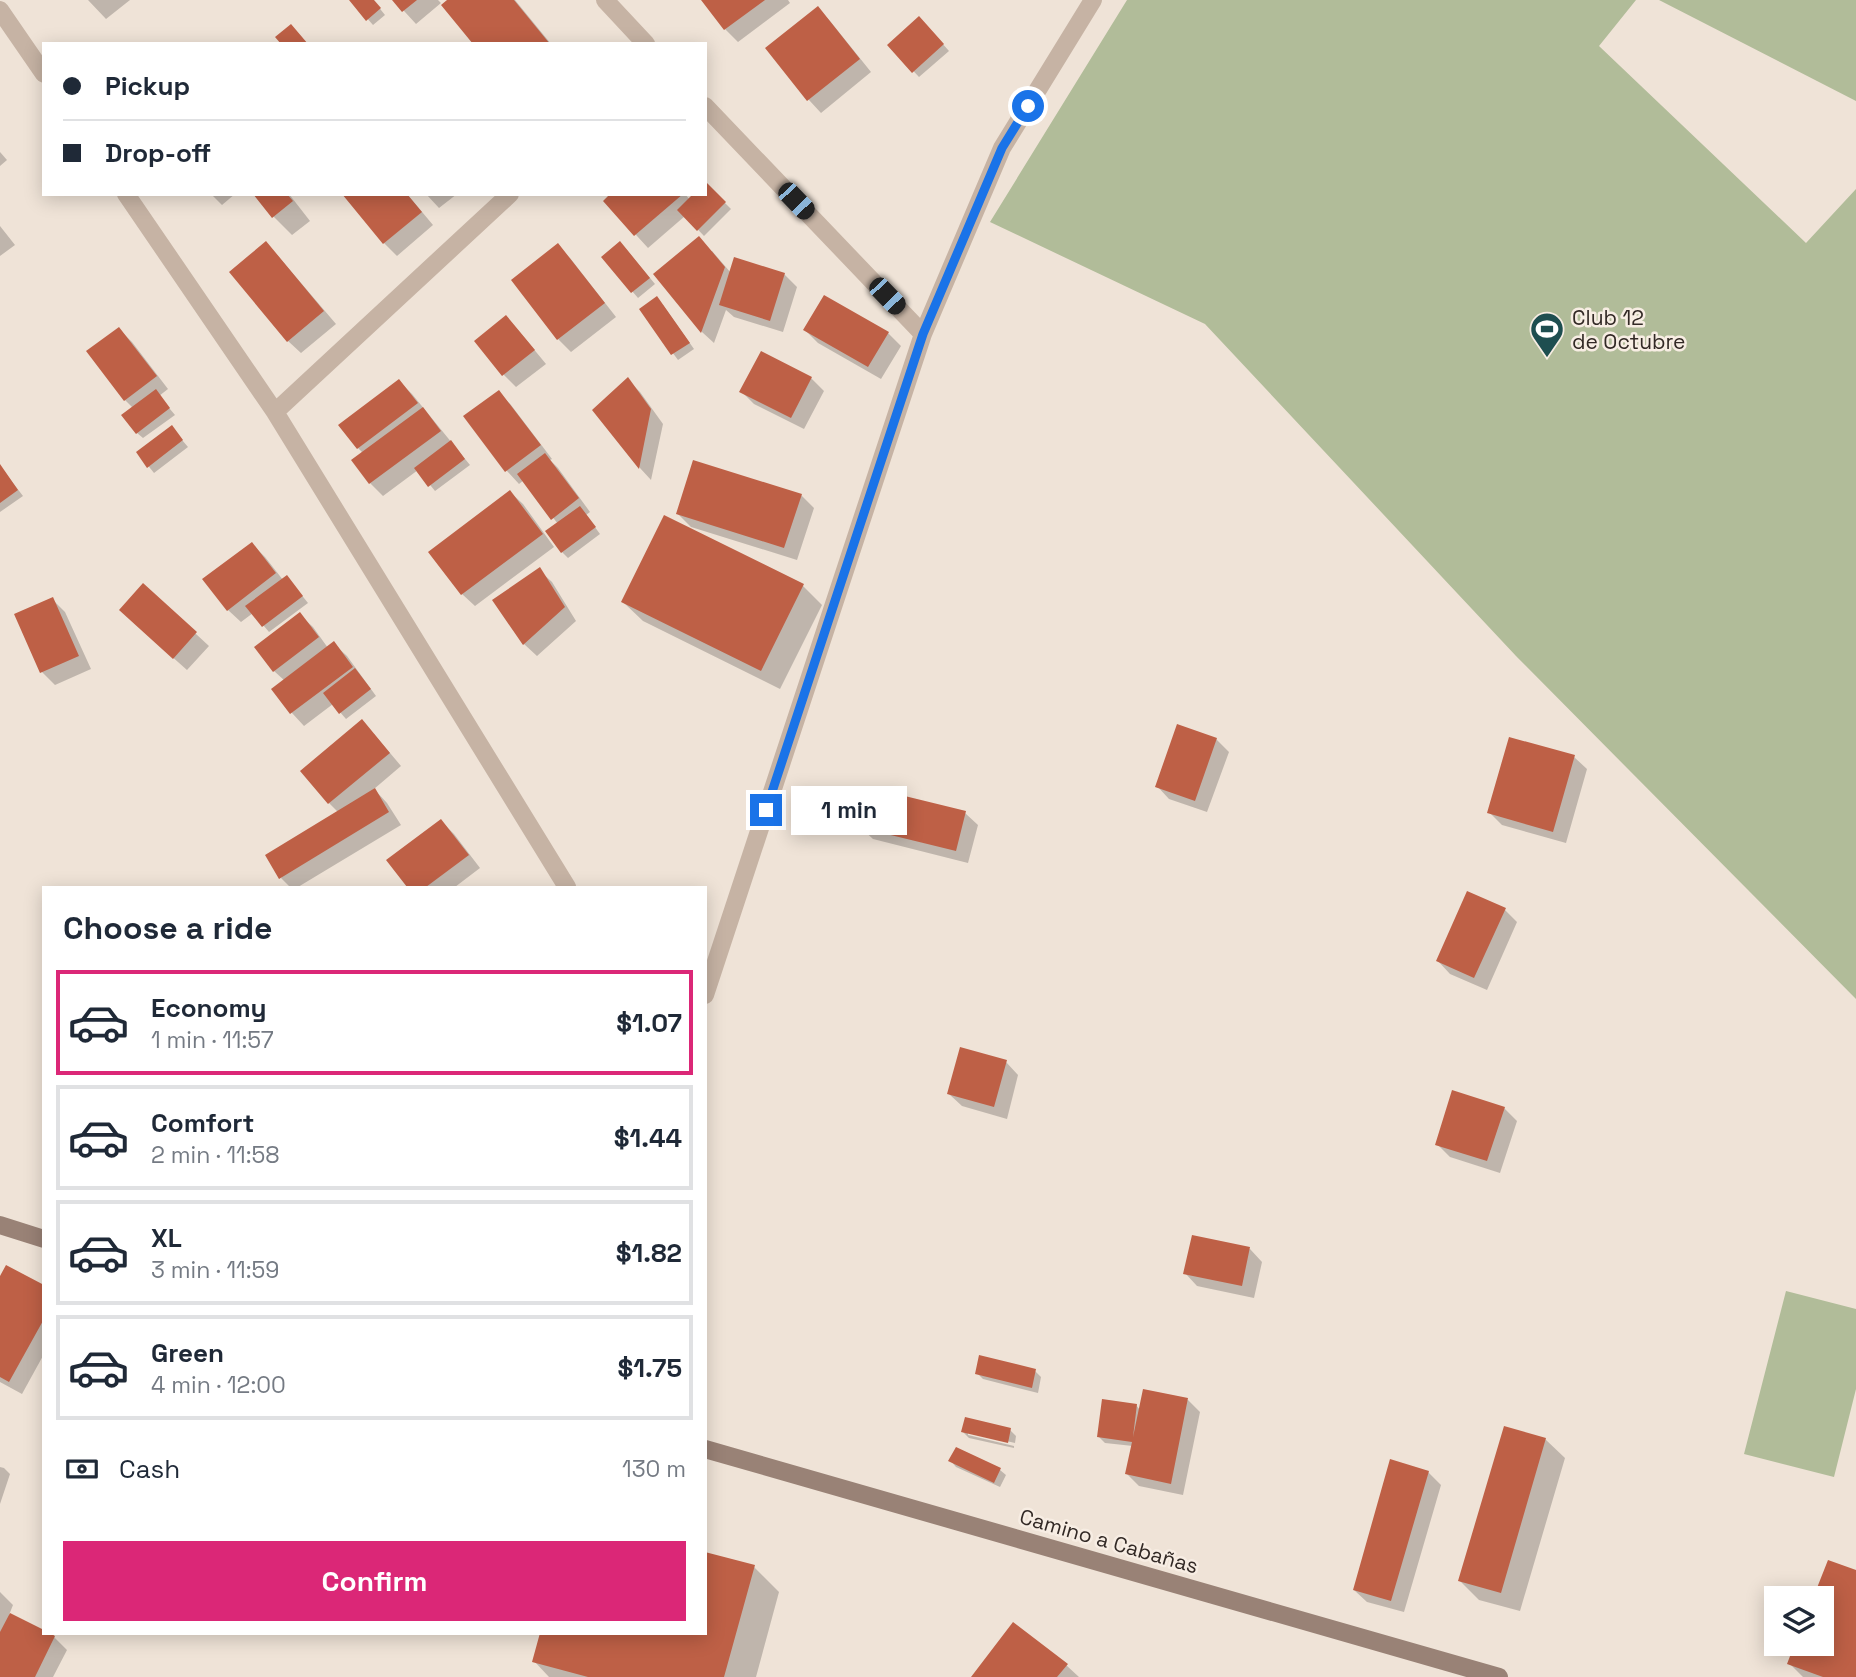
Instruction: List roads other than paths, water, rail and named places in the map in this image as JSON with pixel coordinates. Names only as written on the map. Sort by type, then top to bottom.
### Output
[{"type":"street","points":[[605,0],[644,42]]},
{"type":"street","points":[[707,989],[923,334],[1002,148],[1093,0]]},
{"type":"street","points":[[0,10],[42,71]]},
{"type":"street","points":[[707,108],[923,334]]},
{"type":"street","points":[[127,196],[275,412],[566,886]]},
{"type":"street","points":[[275,412],[508,196]]},
{"type":"street","points":[[0,1225],[42,1238]]},
{"type":"street","name":"Camino a Cabañas","points":[[707,1450],[1499,1677]]},
{"type":"place","name":"Club 12 de Octubre","points":[[1547,359]]}]
